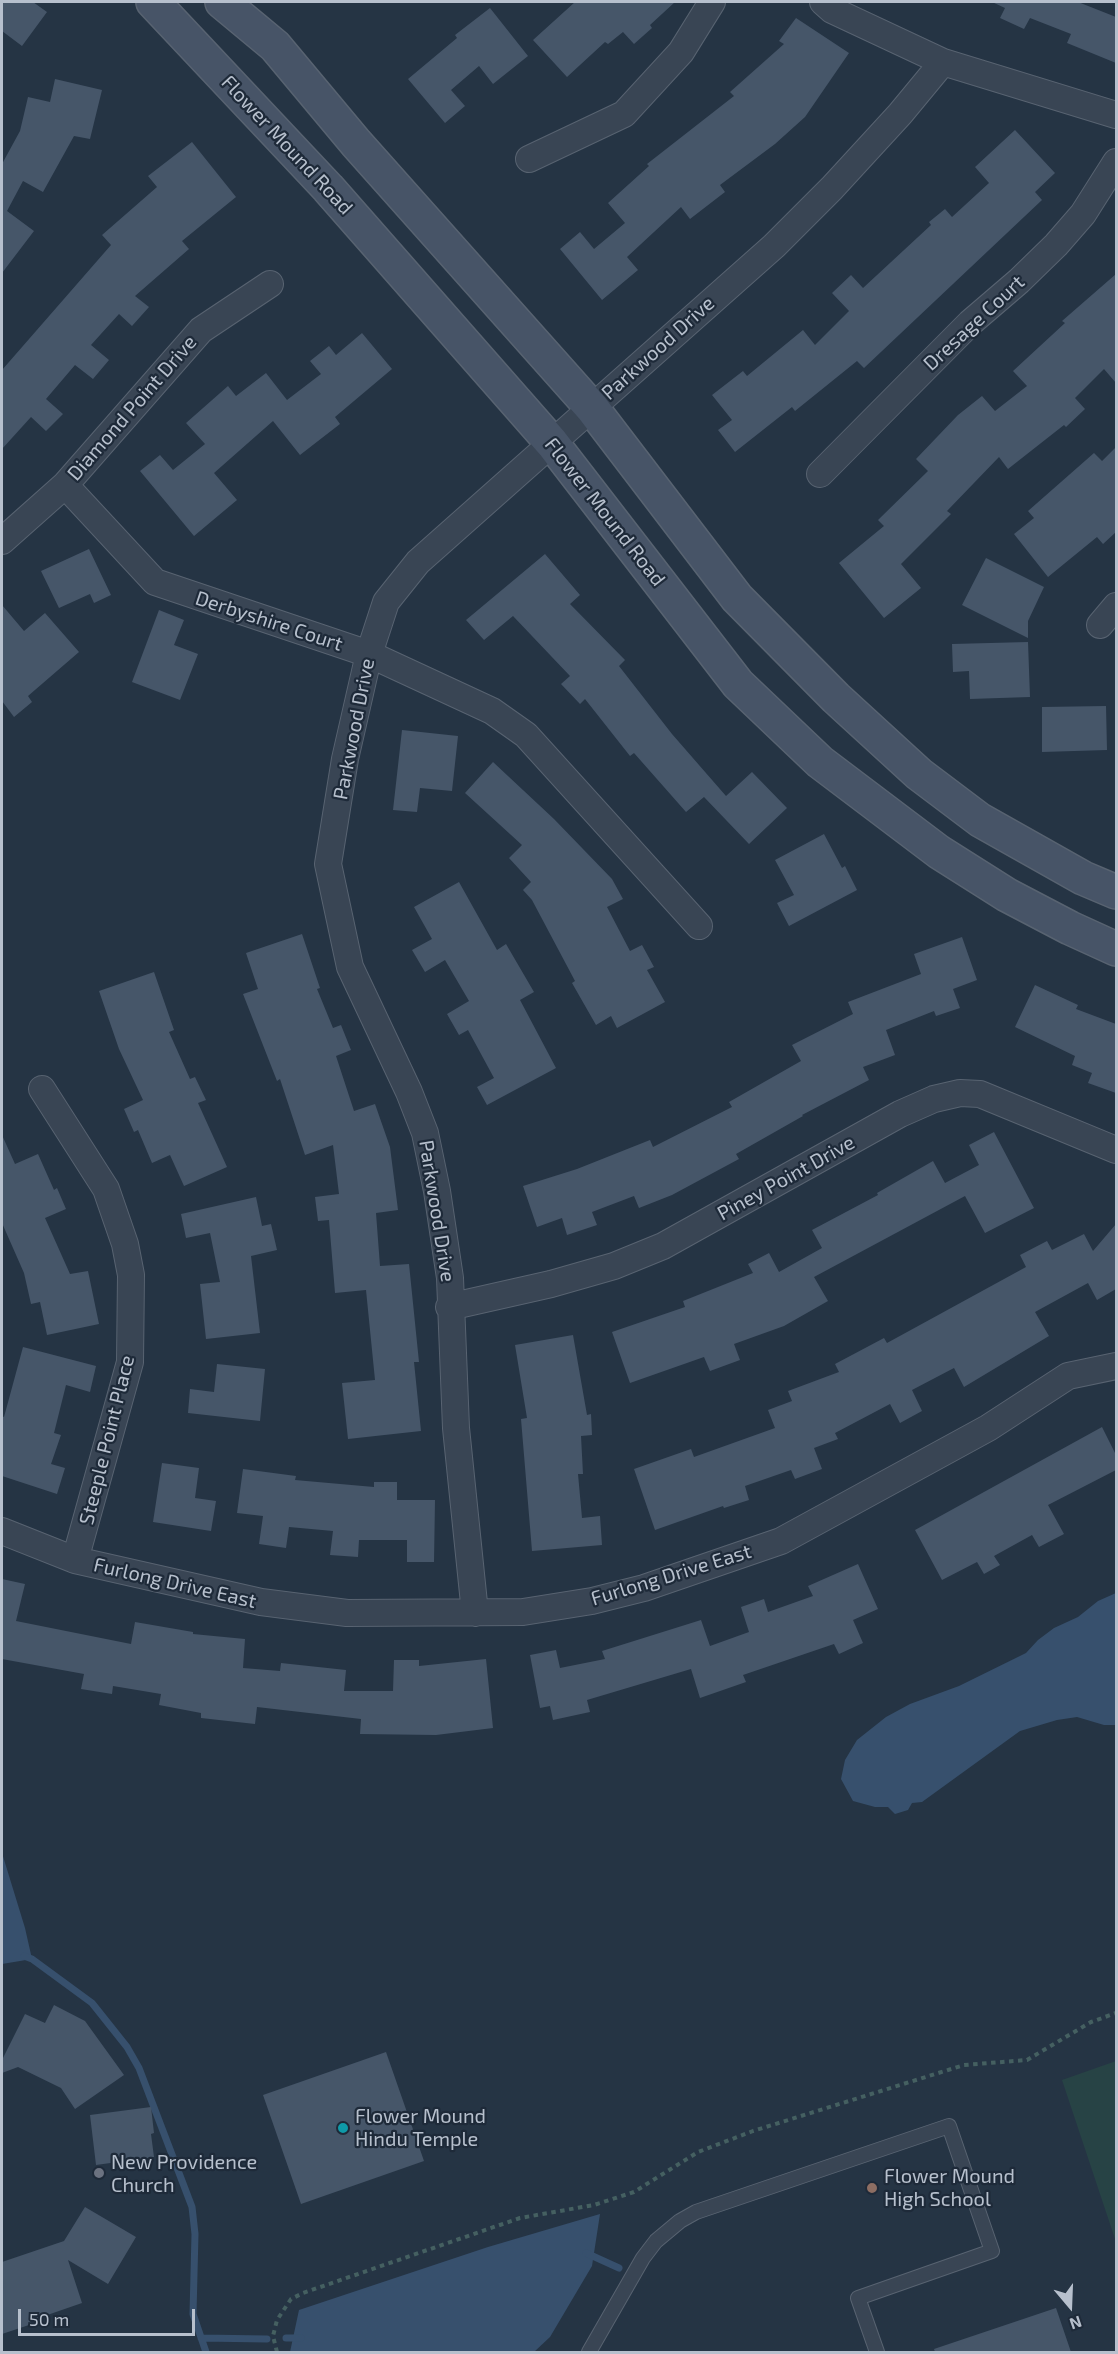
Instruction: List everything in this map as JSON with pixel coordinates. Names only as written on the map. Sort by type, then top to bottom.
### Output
[{"type":"main road","name":"Flower Mound Road","points":[[153,2],[328,188],[552,443],[738,684],[820,762],[939,852],[1007,895],[1116,949]]},
{"type":"main road","points":[[222,2],[275,46],[356,143],[592,408],[737,598],[844,705],[919,774],[980,820],[1083,878],[1116,892]]},
{"type":"street","points":[[529,159],[624,114],[681,52],[712,2]]},
{"type":"street","points":[[823,2],[832,10],[943,62],[1116,115]]},
{"type":"street","name":"Parkwood Drive","points":[[475,1613],[456,1428],[448,1267],[437,1191],[425,1133],[409,1092],[350,967],[328,864],[345,759],[369,654],[386,602],[418,562],[774,246],[832,188],[900,114],[943,62]]},
{"type":"street","name":"Dresage Court","points":[[820,474],[970,323],[1019,281],[1056,245],[1083,213],[1116,162]]},
{"type":"street","name":"Diamond Point Drive","points":[[2,541],[65,485],[201,330],[270,284]]},
{"type":"street","name":"Derbyshire Court","points":[[65,485],[155,582],[369,654],[492,711],[526,735],[699,926]]},
{"type":"street","points":[[1100,625],[1116,606]]},
{"type":"street","name":"Steeple Point Place","points":[[42,1089],[106,1189],[125,1244],[131,1275],[130,1362],[75,1560]]},
{"type":"street","name":"Piney Point Drive","points":[[449,1307],[551,1284],[614,1266],[663,1246],[900,1114],[934,1098],[960,1093],[980,1094],[1116,1150]]},
{"type":"street","name":"Furlong Drive East","points":[[2,1531],[75,1560],[261,1602],[347,1613],[523,1612],[592,1601],[645,1588],[781,1541],[988,1428],[1068,1376],[1090,1372],[1116,1346]]},
{"type":"street","points":[[1090,1372],[1116,1366]]},
{"type":"lane","points":[[589,2352],[643,2258],[656,2241],[680,2221],[696,2212],[949,2126],[992,2251],[858,2298],[877,2352]]},
{"type":"path","points":[[277,2352],[273,2336],[277,2320],[291,2299],[303,2293],[520,2218],[594,2205],[634,2192],[698,2152],[753,2131],[964,2065],[1027,2060],[1091,2022],[1116,2013]]},
{"type":"green space","points":[[1116,2061],[1116,2242],[1062,2080]]},
{"type":"water","points":[[1116,1593],[1116,1725],[1104,1725],[1077,1717],[1057,1720],[1020,1731],[922,1802],[912,1803],[908,1810],[895,1814],[888,1807],[875,1807],[853,1801],[841,1779],[845,1760],[857,1740],[886,1717],[910,1704],[959,1686],[1026,1653],[1054,1628],[1078,1617],[1098,1601]]},
{"type":"water","points":[[2,1853],[32,1959],[2,1964]]},
{"type":"water","points":[[600,2214],[592,2266],[550,2337],[534,2352],[290,2352],[299,2310],[488,2247]]},
{"type":"building","points":[[2,2],[33,2],[47,12],[22,46],[2,31]]},
{"type":"building","points":[[575,2],[675,2],[650,25],[652,28],[634,44],[623,32],[608,44],[605,42],[567,77],[533,40]]},
{"type":"building","points":[[992,2],[1078,2],[1116,17],[1116,63],[1067,43],[1071,34],[1030,18],[1024,29],[1000,18],[1005,8]]},
{"type":"building","points":[[490,8],[528,56],[493,84],[479,66],[451,90],[465,106],[445,123],[408,79],[457,38],[455,35]]},
{"type":"building","points":[[796,18],[849,53],[805,117],[775,144],[720,185],[725,192],[690,219],[681,207],[627,257],[638,270],[602,300],[560,249],[580,232],[594,249],[625,223],[608,203],[649,166],[647,164],[734,96],[730,92],[784,44],[779,41]]},
{"type":"building","points":[[55,79],[102,90],[90,139],[74,136],[43,192],[23,181],[7,211],[34,231],[2,273],[2,164],[20,131],[28,97],[50,102]]},
{"type":"building","points":[[1015,130],[1055,173],[1035,192],[1042,200],[864,368],[857,361],[795,411],[792,407],[735,452],[718,430],[732,420],[712,395],[743,371],[747,376],[803,330],[815,345],[849,311],[832,293],[851,275],[863,288],[931,225],[929,222],[945,209],[952,217],[989,183],[975,167]]},
{"type":"building","points":[[192,142],[236,197],[182,241],[189,249],[135,296],[149,307],[132,326],[119,314],[91,345],[109,360],[93,379],[75,365],[46,399],[63,414],[46,431],[31,417],[2,449],[2,370],[111,245],[102,235],[157,187],[148,176]]},
{"type":"building","points":[[1116,274],[1116,383],[1104,369],[1075,398],[1085,409],[1066,427],[1064,425],[1008,469],[999,457],[947,511],[951,514],[901,564],[921,588],[884,618],[839,563],[884,526],[878,520],[928,471],[916,459],[958,415],[982,396],[995,411],[1027,386],[1013,371],[1065,323],[1062,321]]},
{"type":"building","points":[[362,333],[392,369],[335,417],[340,424],[300,455],[273,421],[214,473],[237,500],[194,536],[140,471],[160,455],[173,470],[205,444],[186,423],[228,386],[236,396],[266,373],[287,400],[321,374],[310,361],[329,346],[336,355]]},
{"type":"building","points":[[1116,447],[1116,532],[1103,544],[1097,537],[1048,577],[1014,534],[1034,518],[1028,511],[1094,453],[1102,461]]},
{"type":"building","points":[[89,549],[111,595],[94,603],[90,594],[59,608],[41,571]]},
{"type":"building","points":[[545,554],[580,595],[570,604],[625,660],[619,666],[672,734],[726,796],[752,772],[787,808],[749,844],[704,797],[686,812],[634,753],[630,756],[585,699],[580,704],[561,684],[570,676],[513,616],[484,640],[466,620]]},
{"type":"building","points":[[986,558],[1044,587],[1028,621],[1028,638],[962,605]]},
{"type":"building","points":[[2,605],[24,631],[45,613],[79,652],[28,696],[32,702],[14,717],[2,701]]},
{"type":"building","points":[[159,610],[184,620],[174,645],[198,654],[180,700],[132,682]]},
{"type":"building","points":[[1028,642],[1030,697],[970,699],[969,671],[953,672],[952,644]]},
{"type":"building","points":[[1106,706],[1107,750],[1042,752],[1042,707]]},
{"type":"building","points":[[402,730],[458,736],[452,791],[420,788],[417,812],[393,810]]},
{"type":"building","points":[[493,762],[554,819],[612,879],[623,899],[607,907],[630,951],[642,945],[654,967],[647,970],[665,1002],[617,1028],[611,1016],[596,1025],[572,983],[575,981],[532,900],[523,890],[531,882],[509,858],[522,845],[465,793]]},
{"type":"building","points":[[824,834],[842,868],[845,866],[857,890],[789,926],[777,903],[794,895],[775,860]]},
{"type":"building","points":[[459,882],[497,950],[506,944],[534,992],[520,1000],[556,1068],[487,1105],[477,1087],[494,1078],[468,1030],[459,1035],[447,1014],[469,1001],[445,960],[425,972],[412,950],[432,939],[414,907]]},
{"type":"building","points":[[302,934],[320,988],[317,989],[333,1028],[341,1025],[351,1050],[336,1056],[354,1111],[375,1104],[390,1147],[398,1210],[376,1213],[380,1266],[409,1264],[419,1362],[414,1362],[421,1431],[348,1439],[342,1383],[375,1380],[366,1290],[335,1293],[329,1220],[318,1221],[315,1197],[339,1194],[333,1145],[305,1155],[280,1079],[277,1081],[243,994],[258,989],[246,953]]},
{"type":"building","points":[[962,937],[977,980],[953,989],[960,1008],[936,1016],[934,1011],[886,1030],[895,1055],[863,1067],[869,1080],[802,1115],[736,1154],[739,1159],[672,1195],[639,1208],[634,1196],[592,1212],[597,1225],[567,1235],[562,1218],[537,1227],[523,1186],[577,1169],[650,1140],[653,1147],[732,1107],[729,1102],[801,1061],[792,1045],[853,1014],[848,1002],[921,974],[914,954]]},
{"type":"building","points":[[154,972],[174,1030],[169,1032],[190,1079],[195,1077],[206,1100],[198,1103],[227,1167],[184,1186],[170,1155],[152,1163],[138,1130],[134,1132],[124,1109],[143,1100],[119,1049],[99,991]]},
{"type":"building","points":[[1035,985],[1078,1005],[1076,1009],[1116,1024],[1116,1093],[1088,1083],[1092,1073],[1072,1065],[1075,1056],[1015,1027]]},
{"type":"building","points":[[994,1132],[1034,1208],[985,1233],[965,1196],[814,1277],[828,1301],[784,1326],[734,1344],[740,1360],[710,1371],[704,1357],[630,1383],[612,1332],[685,1307],[683,1301],[753,1273],[748,1264],[769,1253],[779,1272],[822,1248],[812,1230],[878,1195],[877,1193],[933,1161],[945,1183],[979,1165],[969,1145]]},
{"type":"building","points":[[2,1135],[15,1164],[38,1154],[54,1190],[57,1188],[66,1209],[45,1218],[70,1274],[88,1271],[99,1324],[47,1335],[40,1302],[31,1304],[24,1273],[2,1223]]},
{"type":"building","points":[[256,1197],[262,1226],[271,1224],[277,1250],[251,1256],[260,1333],[206,1339],[200,1284],[220,1282],[210,1233],[186,1238],[181,1214]]},
{"type":"building","points":[[1116,1224],[1116,1289],[1097,1300],[1088,1283],[1035,1312],[1049,1336],[964,1387],[954,1368],[912,1390],[922,1411],[900,1423],[890,1404],[835,1433],[838,1439],[814,1448],[822,1469],[795,1479],[791,1470],[745,1486],[749,1500],[724,1508],[723,1506],[655,1530],[634,1469],[691,1449],[694,1457],[775,1428],[768,1410],[792,1401],[788,1391],[839,1372],[835,1364],[884,1338],[887,1343],[1026,1267],[1020,1255],[1047,1241],[1052,1250],[1084,1234],[1093,1251]]},
{"type":"building","points":[[573,1335],[587,1415],[591,1414],[592,1435],[581,1436],[583,1474],[578,1474],[582,1518],[600,1516],[602,1545],[532,1551],[521,1419],[527,1418],[515,1345]]},
{"type":"building","points":[[23,1347],[96,1366],[90,1392],[66,1385],[54,1433],[61,1435],[51,1464],[65,1468],[57,1494],[2,1476],[2,1416],[4,1417]]},
{"type":"building","points":[[217,1364],[265,1369],[260,1421],[188,1413],[190,1389],[214,1392]]},
{"type":"building","points":[[1102,1427],[1116,1455],[1116,1470],[1048,1505],[1064,1534],[1039,1547],[1032,1535],[994,1556],[1000,1565],[984,1574],[977,1562],[942,1580],[915,1530]]},
{"type":"building","points":[[162,1463],[199,1468],[195,1498],[216,1501],[211,1531],[153,1522]]},
{"type":"building","points":[[243,1469],[296,1476],[295,1480],[374,1487],[374,1482],[397,1482],[397,1500],[435,1500],[434,1562],[407,1562],[407,1540],[359,1540],[358,1557],[330,1555],[333,1531],[289,1527],[286,1548],[259,1544],[263,1516],[237,1513]]},
{"type":"building","points":[[858,1564],[878,1609],[853,1620],[863,1643],[839,1654],[834,1644],[743,1675],[746,1682],[700,1698],[691,1669],[587,1700],[590,1712],[553,1720],[550,1706],[540,1708],[530,1655],[556,1650],[560,1668],[605,1659],[602,1651],[701,1620],[710,1646],[749,1632],[741,1607],[764,1599],[768,1612],[813,1596],[808,1586]]},
{"type":"building","points":[[2,1579],[25,1584],[16,1621],[131,1644],[135,1622],[193,1632],[193,1634],[245,1639],[243,1668],[280,1671],[281,1663],[346,1670],[344,1691],[393,1691],[394,1660],[419,1660],[419,1666],[486,1659],[493,1728],[436,1735],[360,1734],[361,1719],[257,1707],[255,1724],[201,1718],[201,1713],[159,1705],[161,1694],[113,1686],[112,1694],[81,1689],[84,1674],[2,1659]]},
{"type":"building","points":[[54,2005],[85,2021],[124,2075],[75,2109],[61,2088],[18,2067],[2,2073],[2,2060],[25,2014],[45,2023]]},
{"type":"building","name":"Flower Mound Hindu Temple","points":[[386,2052],[424,2161],[301,2204],[263,2095]]},
{"type":"building","points":[[151,2107],[154,2157],[96,2165],[90,2115]]},
{"type":"building","points":[[85,2207],[136,2237],[108,2284],[68,2260],[82,2303],[30,2321],[32,2324],[2,2334],[2,2262],[64,2241]]},
{"type":"building","points":[[1056,2308],[1071,2352],[935,2352],[934,2349]]},
{"type":"waterway","points":[[24,1956],[32,1959],[92,2003],[127,2047],[139,2068],[192,2207],[195,2234],[193,2314],[206,2352]]},
{"type":"waterway","points":[[586,2253],[619,2268]]},
{"type":"waterway","points":[[201,2338],[267,2339]]},
{"type":"waterway","points":[[286,2338],[301,2338]]},
{"type":"place","name":"Flower Mound Hindu Temple","points":[[343,2128]]},
{"type":"place","name":"New Providence Church","points":[[99,2173]]},
{"type":"place","name":"Flower Mound High School","points":[[872,2188]]}]
